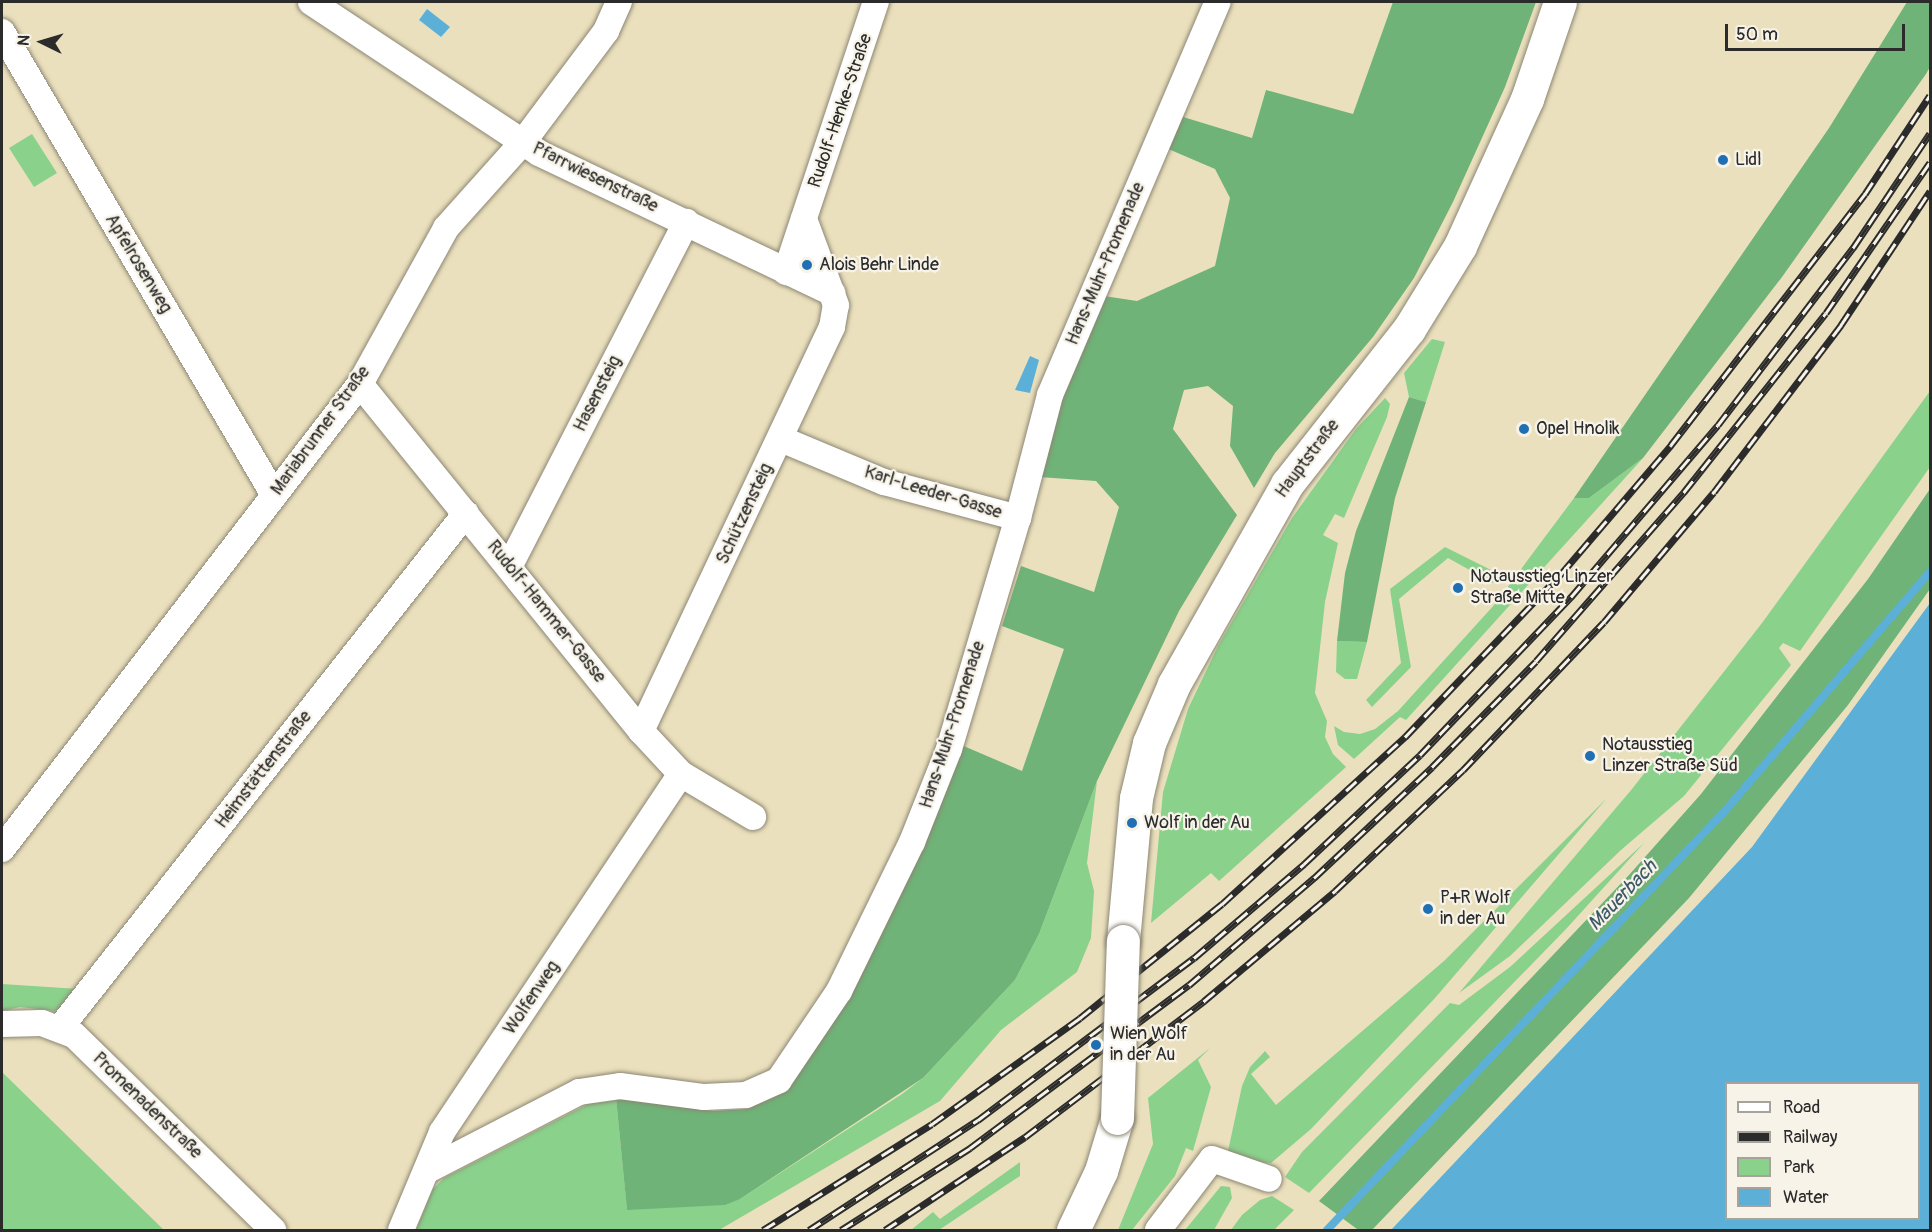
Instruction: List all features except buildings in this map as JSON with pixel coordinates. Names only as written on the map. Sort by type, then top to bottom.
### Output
[{"type":"main road","name":"Hauptstraße","points":[[1073,1230],[1101,1171],[1117,1118],[1123,941],[1136,798],[1149,743],[1174,684],[1287,484],[1409,329],[1460,246],[1527,99],[1560,2]]},
{"type":"street","name":"Pfarrwiesenstraße","points":[[311,2],[538,153],[832,293]]},
{"type":"street","name":"Mariabrunner Straße","points":[[2,849],[360,384],[446,228],[523,142],[606,31],[619,2]]},
{"type":"street","name":"Rudolf-Henke-Straße","points":[[786,272],[876,2]]},
{"type":"street","name":"Hans-Muhr-Promenade","points":[[428,1170],[579,1092],[620,1086],[704,1098],[746,1095],[779,1080],[839,991],[912,843],[949,749],[1018,518],[1050,395],[1218,2]]},
{"type":"street","name":"Apfelrosenweg","points":[[2,32],[274,495]]},
{"type":"street","points":[[804,219],[832,293]]},
{"type":"street","name":"Hasensteig","points":[[510,565],[686,222]]},
{"type":"street","name":"Schützensteig","points":[[641,731],[832,327],[836,305],[832,293]]},
{"type":"street","name":"Rudolf-Hammer-Gasse","points":[[360,384],[510,565],[641,731],[681,774],[753,817]]},
{"type":"street","name":"Karl-Leeder-Gasse","points":[[781,439],[884,482],[1018,518]]},
{"type":"street","name":"Heimstättenstraße","points":[[61,1028],[466,513]]},
{"type":"street","name":"Wolfenweg","points":[[401,1230],[442,1132],[681,774]]},
{"type":"street","points":[[2,1024],[23,1021],[61,1028]]},
{"type":"street","name":"Promenadenstraße","points":[[61,1028],[174,1130],[273,1230]]},
{"type":"street","points":[[1158,1230],[1212,1159],[1269,1179]]},
{"type":"green space","points":[[1393,2],[1536,2],[1505,87],[1453,202],[1414,278],[1373,337],[1275,453],[1254,488],[1230,446],[1233,406],[1208,386],[1184,390],[1173,429],[1237,515],[1179,611],[1097,781],[1039,934],[1015,980],[923,1078],[740,1199],[725,1205],[627,1210],[616,1098],[713,1111],[747,1109],[787,1090],[849,995],[959,744],[1022,771],[1064,649],[1002,626],[1021,566],[1094,592],[1119,507],[1096,481],[1039,477],[1054,405],[1104,296],[1137,301],[1215,266],[1230,198],[1215,169],[1166,148],[1180,116],[1252,138],[1266,90],[1353,114]]},
{"type":"green space","points":[[1907,2],[1930,2],[1930,67],[1926,74],[1782,277],[1643,458],[1589,498],[1574,498],[1829,128]]},
{"type":"green space","points":[[32,134],[57,173],[34,187],[9,148]]},
{"type":"green space","points":[[1432,339],[1445,342],[1426,402],[1409,397],[1404,373]]},
{"type":"green space","points":[[1930,391],[1930,467],[1800,651],[1783,643],[1779,648],[1791,665],[1684,796],[1621,850],[1510,956],[1459,993],[1632,789],[1762,623]]},
{"type":"green space","points":[[1409,397],[1426,402],[1395,498],[1367,642],[1337,641],[1345,573],[1356,531]]},
{"type":"green space","points":[[1385,398],[1390,404],[1387,417],[1344,518],[1335,514],[1323,535],[1338,543],[1325,602],[1315,693],[1327,721],[1325,737],[1333,754],[1346,767],[1219,881],[1211,873],[1151,923],[1163,792],[1188,709],[1218,646],[1292,518],[1356,429]]},
{"type":"green space","points":[[1643,458],[1406,720],[1400,717],[1354,759],[1338,745],[1334,726],[1344,732],[1360,734],[1375,729],[1398,711],[1495,604],[1574,498],[1589,498]]},
{"type":"green space","points":[[1930,489],[1930,589],[1848,705],[1689,898],[1372,1230],[1357,1229],[1319,1201],[1629,875],[1701,794],[1868,579]]},
{"type":"green space","points":[[1445,547],[1501,575],[1493,583],[1448,558],[1399,599],[1411,667],[1372,707],[1366,700],[1401,663],[1390,589]]},
{"type":"green space","points":[[1337,641],[1367,642],[1357,679],[1345,679],[1336,672]]},
{"type":"green space","points":[[1097,781],[1087,863],[1094,891],[1091,938],[1077,972],[1001,1030],[940,1101],[719,1230],[416,1230],[432,1190],[444,1178],[596,1100],[616,1098],[627,1209],[740,1199],[902,1094],[923,1078],[1015,980],[1039,934]]},
{"type":"green space","points":[[1607,798],[1435,998],[1311,1129],[1271,1163],[1253,1162],[1228,1151],[1242,1086],[1250,1067],[1265,1051],[1270,1057],[1251,1074],[1276,1105],[1444,961]]},
{"type":"green space","points":[[1644,843],[1567,928],[1309,1193],[1285,1177],[1302,1152],[1450,1003],[1459,1005],[1510,967]]},
{"type":"green space","points":[[2,984],[79,989],[62,1008],[54,1011],[20,1007],[2,1011]]},
{"type":"green space","points":[[1210,1048],[1198,1060],[1211,1087],[1193,1151],[1186,1148],[1175,1176],[1132,1230],[1118,1230],[1153,1144],[1148,1098]]},
{"type":"green space","points":[[2,1072],[132,1199],[164,1230],[2,1230]]},
{"type":"green space","points":[[1020,1162],[1020,1176],[939,1230],[911,1230],[933,1212],[940,1219]]},
{"type":"green space","points":[[1221,1186],[1230,1187],[1232,1198],[1214,1230],[1185,1230]]},
{"type":"green space","points":[[1272,1196],[1294,1210],[1274,1230],[1231,1230],[1242,1215],[1260,1200]]},
{"type":"water","points":[[427,9],[450,27],[441,37],[419,20]]},
{"type":"water","points":[[1030,356],[1039,360],[1030,393],[1015,390]]},
{"type":"water","points":[[1930,603],[1930,1230],[1391,1230],[1752,847]]},
{"type":"waterway","name":"Mauerbach","points":[[1327,1230],[1724,812],[1930,572]]},
{"type":"railway","points":[[763,1230],[932,1124],[1080,1018],[1222,904],[1405,737],[1561,574],[1671,445],[1865,194],[1930,95]]},
{"type":"railway","points":[[809,1230],[978,1120],[1194,958],[1304,864],[1420,755],[1571,597],[1718,425],[1853,248],[1930,133]]},
{"type":"railway","points":[[841,1230],[970,1148],[1189,985],[1314,878],[1432,767],[1536,661],[1684,492],[1826,313],[1930,162]]},
{"type":"railway","points":[[885,1230],[1025,1137],[1204,1001],[1335,891],[1463,770],[1604,622],[1714,492],[1841,325],[1930,191]]},
{"type":"place","name":"Lidl","points":[[1723,160]]},
{"type":"place","name":"Alois Behr Linde","points":[[807,265]]},
{"type":"place","name":"Opel Hnolik","points":[[1524,429]]},
{"type":"place","name":"Notausstieg Linzer Straße Mitte","points":[[1458,588]]},
{"type":"place","name":"Notausstieg Linzer Straße Süd","points":[[1590,756]]},
{"type":"place","name":"Wolf in der Au","points":[[1132,823]]},
{"type":"place","name":"P+R Wolf in der Au","points":[[1428,909]]},
{"type":"place","name":"Wien Wolf in der Au","points":[[1096,1045]]}]
